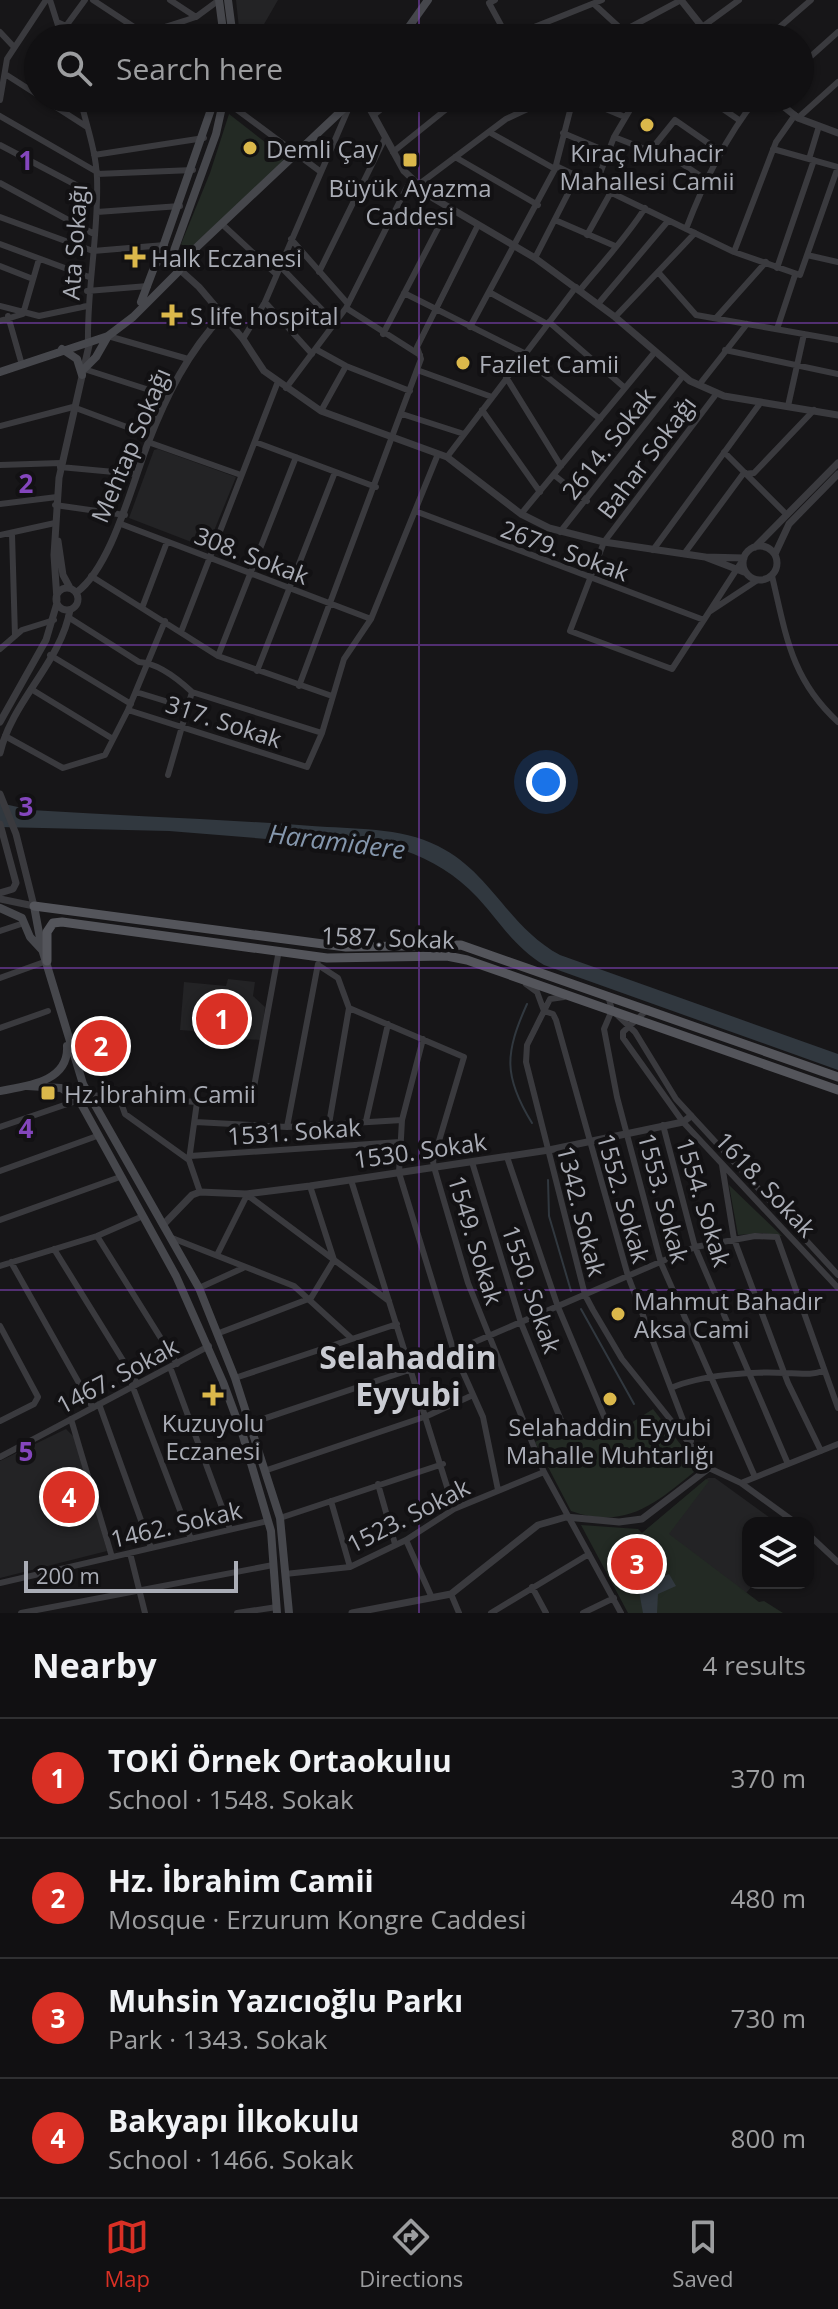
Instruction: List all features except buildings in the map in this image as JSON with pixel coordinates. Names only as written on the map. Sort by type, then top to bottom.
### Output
[{"type":"main road","points":[[219,0],[222,24]]},
{"type":"main road","points":[[228,0],[231,24]]},
{"type":"main road","points":[[411,24],[428,0]]},
{"type":"main road","points":[[133,317],[153,275],[215,112]]},
{"type":"main road","points":[[172,256],[217,112]]},
{"type":"main road","points":[[62,349],[77,359],[83,372],[108,336],[133,317],[180,266],[341,112]]},
{"type":"main road","points":[[158,261],[172,256]]},
{"type":"main road","points":[[172,256],[180,266]]},
{"type":"main road","points":[[153,275],[159,281],[166,281]]},
{"type":"main road","points":[[0,372],[108,336]]},
{"type":"main road","points":[[34,906],[66,1030],[89,1095],[172,1238],[219,1333],[267,1470],[280,1518],[289,1613]]},
{"type":"main road","name":"1587. Sokak","points":[[34,906],[346,947],[461,945],[838,1077]]},
{"type":"main road","points":[[0,908],[17,913],[45,957]]},
{"type":"main road","name":"1587. Sokak","points":[[45,957],[47,932],[53,923],[62,922],[279,950],[319,961],[447,956],[510,973],[612,1010],[634,1023],[838,1090]]},
{"type":"main road","points":[[0,1091],[27,1086],[57,1075],[65,1065],[66,1030]]},
{"type":"main road","points":[[27,1086],[61,1088],[79,1100],[208,1343],[243,1436],[268,1521],[277,1610]]},
{"type":"street","points":[[48,0],[57,22],[62,24]]},
{"type":"street","points":[[31,24],[48,0]]},
{"type":"street","points":[[67,24],[85,0]]},
{"type":"street","points":[[93,0],[129,24]]},
{"type":"street","points":[[170,0],[196,17]]},
{"type":"street","points":[[174,24],[196,17],[219,0]]},
{"type":"street","points":[[543,24],[602,0]]},
{"type":"street","points":[[637,24],[681,0],[700,24]]},
{"type":"street","points":[[706,24],[739,0]]},
{"type":"street","points":[[783,24],[811,0]]},
{"type":"street","points":[[490,1],[501,24]]},
{"type":"street","points":[[594,4],[616,24]]},
{"type":"street","points":[[0,32],[14,47]]},
{"type":"street","points":[[814,53],[838,32]]},
{"type":"street","points":[[0,100],[4,57],[24,33]]},
{"type":"street","points":[[3,78],[24,89]]},
{"type":"street","points":[[814,102],[838,82]]},
{"type":"street","points":[[64,112],[87,127]]},
{"type":"street","name":"Ata Sokağı","points":[[83,112],[97,173],[97,212],[87,291],[88,341]]},
{"type":"street","points":[[238,112],[321,172]]},
{"type":"street","points":[[243,339],[265,302],[348,112]]},
{"type":"street","points":[[372,112],[393,152],[414,182],[478,225],[515,244],[578,289],[683,376],[717,393],[838,415]]},
{"type":"street","points":[[374,115],[378,112]]},
{"type":"street","points":[[393,152],[443,112]]},
{"type":"street","points":[[181,632],[241,475],[281,387],[314,352],[347,306],[414,182],[524,112]]},
{"type":"street","points":[[470,327],[538,205],[555,167],[569,112]]},
{"type":"street","points":[[614,112],[625,117]]},
{"type":"street","points":[[596,184],[614,137],[628,112]]},
{"type":"street","points":[[727,112],[739,120]]},
{"type":"street","points":[[686,229],[705,179],[746,112]]},
{"type":"street","points":[[791,112],[838,133]]},
{"type":"street","points":[[734,252],[773,149],[803,112]]},
{"type":"street","points":[[0,116],[97,173],[193,170]]},
{"type":"street","points":[[650,151],[675,120],[721,152]]},
{"type":"street","points":[[777,268],[812,160],[819,126]]},
{"type":"street","points":[[489,132],[555,167],[734,252],[800,275],[835,186],[838,167],[773,149]]},
{"type":"street","points":[[563,133],[608,152]]},
{"type":"street","points":[[614,137],[681,163],[705,179]]},
{"type":"street","points":[[94,155],[204,138]]},
{"type":"street","points":[[319,272],[385,138]]},
{"type":"street","points":[[0,145],[97,196]]},
{"type":"street","points":[[455,157],[538,205]]},
{"type":"street","points":[[535,258],[577,176]]},
{"type":"street","points":[[0,183],[94,234]]},
{"type":"street","points":[[587,235],[611,192]]},
{"type":"street","points":[[97,212],[180,206]]},
{"type":"street","points":[[383,334],[449,207]]},
{"type":"street","points":[[447,457],[522,355],[615,246],[626,239],[645,208]]},
{"type":"street","points":[[0,217],[93,251],[165,245]]},
{"type":"street","points":[[555,220],[615,246]]},
{"type":"street","points":[[598,304],[668,221]]},
{"type":"street","points":[[223,225],[277,269],[335,323]]},
{"type":"street","points":[[299,686],[393,440],[417,370],[420,355],[417,347],[478,225]]},
{"type":"street","points":[[615,317],[695,233]]},
{"type":"street","points":[[291,239],[347,306],[383,334],[420,355]]},
{"type":"street","points":[[0,244],[89,277]]},
{"type":"street","points":[[807,255],[838,262]]},
{"type":"street","points":[[23,314],[39,259]]},
{"type":"street","points":[[716,318],[766,262]]},
{"type":"street","points":[[0,266],[33,279]]},
{"type":"street","points":[[180,266],[243,339],[264,371],[281,387],[321,411],[393,440],[447,457],[521,514],[560,532],[653,550],[705,557],[744,558]]},
{"type":"street","points":[[658,272],[696,315],[838,340]]},
{"type":"street","points":[[777,329],[795,275]]},
{"type":"street","points":[[87,291],[148,286]]},
{"type":"street","points":[[489,292],[548,323],[625,388]]},
{"type":"street","points":[[404,293],[522,355],[600,419]]},
{"type":"street","points":[[265,302],[314,352],[410,391]]},
{"type":"street","points":[[3,308],[39,316],[87,306]]},
{"type":"street","points":[[3,308],[9,318],[22,365]]},
{"type":"street","points":[[0,321],[23,314]]},
{"type":"street","name":"Mehtap Sokağı","points":[[0,753],[5,736],[50,655],[77,592],[91,576],[121,524],[136,474],[168,396],[188,359],[223,315]]},
{"type":"street","points":[[699,385],[747,324]]},
{"type":"street","points":[[788,406],[804,334]]},
{"type":"street","points":[[108,336],[188,359]]},
{"type":"street","points":[[88,341],[56,501],[57,602],[63,612],[69,613],[139,662],[148,662],[192,692],[322,733],[344,659],[371,619],[438,454]]},
{"type":"street","points":[[725,350],[838,374]]},
{"type":"street","points":[[521,514],[654,353]]},
{"type":"street","points":[[321,411],[346,366]]},
{"type":"street","points":[[417,370],[492,397]]},
{"type":"street","points":[[83,372],[168,396]]},
{"type":"street","name":"2614. Sokak","points":[[560,532],[683,376]]},
{"type":"street","points":[[506,377],[561,466]]},
{"type":"street","name":"Bahar Sokağı","points":[[704,620],[672,669],[570,631],[604,542],[717,393]]},
{"type":"street","points":[[653,550],[761,402]]},
{"type":"street","points":[[0,426],[73,407],[241,475]]},
{"type":"street","points":[[482,410],[540,492]]},
{"type":"street","points":[[684,554],[743,474],[754,473],[814,410]]},
{"type":"street","points":[[402,414],[464,434]]},
{"type":"street","points":[[255,442],[376,487]]},
{"type":"street","points":[[724,452],[749,473],[787,515]]},
{"type":"street","points":[[218,656],[296,457]]},
{"type":"street","points":[[704,620],[744,558],[838,463]]},
{"type":"street","points":[[0,465],[61,465],[136,474]]},
{"type":"street","points":[[257,671],[292,590],[335,472]]},
{"type":"street","points":[[775,554],[789,524],[838,474]]},
{"type":"street","points":[[554,475],[587,501]]},
{"type":"street","points":[[0,504],[56,501],[125,515]]},
{"type":"street","name":"2679. Sokak","points":[[415,511],[704,620]]},
{"type":"street","points":[[0,535],[55,523]]},
{"type":"street","points":[[55,523],[61,570],[69,586],[77,592]]},
{"type":"street","name":"308. Sokak","points":[[121,524],[208,560],[371,619]]},
{"type":"street","points":[[12,534],[15,636]]},
{"type":"street","points":[[142,608],[167,542]]},
{"type":"street","points":[[709,612],[756,581],[772,576],[778,566],[775,554],[766,547],[755,547]]},
{"type":"street","points":[[705,557],[737,568],[756,581]]},
{"type":"street","points":[[744,558],[746,573]]},
{"type":"street","points":[[91,576],[218,656],[332,696]]},
{"type":"street","points":[[772,576],[791,659],[801,678],[838,722]]},
{"type":"street","points":[[0,722],[38,656],[54,620],[61,590],[69,586]]},
{"type":"street","points":[[0,649],[33,624],[54,620]]},
{"type":"street","points":[[5,736],[63,768],[105,755],[130,707],[165,621]]},
{"type":"street","name":"317. Sokak","points":[[50,655],[130,707],[307,767],[322,733]]},
{"type":"street","points":[[31,689],[113,739]]},
{"type":"street","points":[[136,692],[188,708]]},
{"type":"street","points":[[168,775],[192,692]]},
{"type":"street","points":[[0,794],[16,834],[34,906]]},
{"type":"street","points":[[0,824],[16,883],[0,896]]},
{"type":"street","points":[[0,896],[34,906]]},
{"type":"street","points":[[0,931],[24,923]]},
{"type":"street","points":[[89,1095],[197,1102],[247,1101],[252,1098],[279,950]]},
{"type":"street","points":[[0,978],[45,957]]},
{"type":"street","points":[[319,961],[338,978],[349,1008],[329,1124]]},
{"type":"street","points":[[287,1127],[319,961]]},
{"type":"street","name":"1552. Sokak","points":[[510,973],[537,992],[544,1011],[553,1014],[556,1020],[628,1276],[693,1448]]},
{"type":"street","points":[[608,995],[612,1010]]},
{"type":"street","points":[[544,1011],[550,999],[578,998]]},
{"type":"street","points":[[349,1008],[423,1039],[402,1120],[399,1173],[454,1352],[483,1417],[498,1490]]},
{"type":"street","points":[[634,1023],[648,1009]]},
{"type":"street","name":"1553. Sokak","points":[[612,1010],[604,1029],[661,1263],[755,1477]]},
{"type":"street","points":[[0,1028],[48,1011]]},
{"type":"street","name":"1342. Sokak","points":[[544,1011],[527,1045],[526,1062],[585,1295],[622,1359],[709,1468],[741,1483],[788,1517]]},
{"type":"street","name":"1618. Sokak","points":[[634,1023],[654,1069],[691,1116],[838,1275]]},
{"type":"street","name":"1618. Sokak","points":[[634,1023],[623,1038],[683,1122],[838,1288]]},
{"type":"street","points":[[366,1121],[388,1024]]},
{"type":"street","name":"1549. Sokak","points":[[423,1039],[464,1057],[433,1161],[488,1336],[544,1472],[621,1613]]},
{"type":"street","points":[[119,1097],[125,1114],[190,1158]]},
{"type":"street","points":[[0,1127],[79,1100]]},
{"type":"street","points":[[163,1225],[192,1195],[200,1192],[190,1158],[197,1102]]},
{"type":"street","name":"1530. Sokak","points":[[200,1192],[246,1196],[507,1157],[683,1122],[691,1116]]},
{"type":"street","points":[[195,1122],[287,1127],[402,1120]]},
{"type":"street","name":"1554. Sokak","points":[[663,1125],[695,1247],[788,1464]]},
{"type":"street","points":[[0,1171],[97,1136]]},
{"type":"street","name":"1531. Sokak","points":[[190,1158],[400,1142]]},
{"type":"street","points":[[507,1157],[558,1307],[609,1428]]},
{"type":"street","name":"1550. Sokak","points":[[472,1162],[521,1323],[563,1425]]},
{"type":"street","points":[[722,1165],[734,1239],[785,1372],[821,1451]]},
{"type":"street","points":[[0,1220],[120,1177]]},
{"type":"street","points":[[351,1180],[443,1464],[454,1509]]},
{"type":"street","points":[[208,1343],[219,1333],[311,1298],[334,1260],[310,1186]]},
{"type":"street","points":[[217,1255],[246,1196],[390,1302]]},
{"type":"street","points":[[0,1266],[97,1236],[143,1216]]},
{"type":"street","points":[[97,1236],[174,1365],[230,1529]]},
{"type":"street","points":[[251,1423],[412,1369],[695,1247],[734,1239],[777,1237],[838,1408]]},
{"type":"street","points":[[172,1238],[294,1286],[311,1298],[351,1338]]},
{"type":"street","points":[[54,1249],[134,1384],[191,1539]]},
{"type":"street","points":[[11,1262],[96,1406],[151,1548]]},
{"type":"street","points":[[199,1288],[243,1268]]},
{"type":"street","points":[[235,1378],[397,1324]]},
{"type":"street","points":[[0,1326],[38,1397],[34,1404],[0,1421]]},
{"type":"street","name":"1467. Sokak","points":[[0,1457],[174,1365],[208,1343]]},
{"type":"street","points":[[671,1388],[695,1378],[785,1372],[808,1376],[823,1371]]},
{"type":"street","points":[[267,1470],[427,1416],[473,1395]]},
{"type":"street","points":[[71,1419],[112,1557]]},
{"type":"street","points":[[741,1483],[838,1444]]},
{"type":"street","points":[[280,1518],[443,1464]]},
{"type":"street","points":[[352,1613],[451,1594],[538,1525],[566,1517],[619,1522],[642,1519],[709,1468]]},
{"type":"street","name":"1523. Sokak","points":[[285,1574],[350,1567],[406,1540],[454,1509],[544,1472]]},
{"type":"street","points":[[378,1484],[395,1544]]},
{"type":"street","points":[[331,1501],[350,1567]]},
{"type":"street","name":"1462. Sokak","points":[[0,1583],[268,1521]]},
{"type":"street","points":[[406,1540],[432,1598]]},
{"type":"street","points":[[814,1540],[838,1562]]},
{"type":"street","points":[[130,1553],[145,1613]]},
{"type":"street","points":[[491,1613],[589,1554]]},
{"type":"street","points":[[21,1613],[273,1565]]},
{"type":"street","points":[[532,1587],[546,1613]]},
{"type":"street","points":[[451,1594],[459,1613]]},
{"type":"street","points":[[583,1613],[614,1598]]},
{"type":"street","points":[[237,1613],[277,1610]]},
{"type":"shaded area","points":[[236,0],[278,0],[264,24],[239,24]]},
{"type":"shaded area","points":[[229,114],[284,157],[281,164],[188,250],[181,244],[210,173]]},
{"type":"shaded area","points":[[154,450],[236,477],[207,548],[129,518]]},
{"type":"shaded area","points":[[228,979],[255,982],[253,996],[265,1007],[261,1040],[207,1037],[207,1032],[180,1030],[184,982],[226,986]]},
{"type":"shaded area","points":[[729,1185],[782,1236],[762,1233],[738,1235]]},
{"type":"shaded area","points":[[653,1409],[699,1468],[656,1501],[626,1515],[591,1516],[571,1511],[535,1442],[564,1428],[571,1440],[588,1433],[593,1441],[617,1432]]},
{"type":"shaded area","points":[[66,1429],[77,1440],[107,1551],[0,1578],[0,1461]]},
{"type":"shaded area","points":[[708,1478],[715,1478],[769,1517],[742,1517],[742,1589],[750,1589],[746,1593],[759,1603],[642,1533]]},
{"type":"shaded area","points":[[706,1479],[709,1481],[669,1534],[759,1602],[764,1601],[783,1613],[628,1613],[581,1525],[638,1529],[642,1533]]},
{"type":"water","name":"Haramidere","points":[[0,803],[31,810],[376,830],[424,840],[457,857],[526,930],[560,955],[838,1054],[838,1070],[544,965],[516,942],[461,882],[434,863],[403,850],[169,831],[0,827]]},
{"type":"water","points":[[635,1544],[645,1549],[649,1567],[657,1579],[669,1574],[676,1586],[658,1594],[657,1613],[643,1613],[638,1586],[621,1566],[619,1555]]},
{"type":"waterway","points":[[527,1004],[514,1037],[510,1064],[516,1091],[532,1123]]},
{"type":"waterway","points":[[548,1180],[549,1216],[571,1291]]},
{"type":"waterway","points":[[581,1309],[634,1404]]},
{"type":"place","name":"Kıraç Muhacir Mahallesi Camii","points":[[647,125]]},
{"type":"place","name":"Demli Çay","points":[[250,148]]},
{"type":"place","name":"Büyük Ayazma Caddesi","points":[[410,160]]},
{"type":"place","name":"Halk Eczanesi","points":[[135,257]]},
{"type":"place","name":"S life hospital","points":[[172,315]]},
{"type":"place","name":"Fazilet Camii","points":[[463,363]]},
{"type":"place","name":"TOKİ Örnek Ortaokulıu","points":[[222,1019]]},
{"type":"place","name":"Hz. İbrahim Camii","points":[[101,1046]]},
{"type":"place","name":"Hz.İbrahim Camii","points":[[48,1093]]},
{"type":"place","name":"Mahmut Bahadır Aksa Cami","points":[[618,1314]]},
{"type":"place","name":"Kuzuyolu Eczanesi","points":[[213,1395]]},
{"type":"place","name":"Selahaddin Eyyubi Mahalle Muhtarlığı","points":[[610,1399]]},
{"type":"place","name":"Bakyapı İlkokulu","points":[[69,1497]]},
{"type":"place","name":"Muhsin Yazıcıoğlu Parkı","points":[[637,1564]]},
{"type":"district","name":"Selahaddin Eyyubi","points":[[408,1374]]}]
